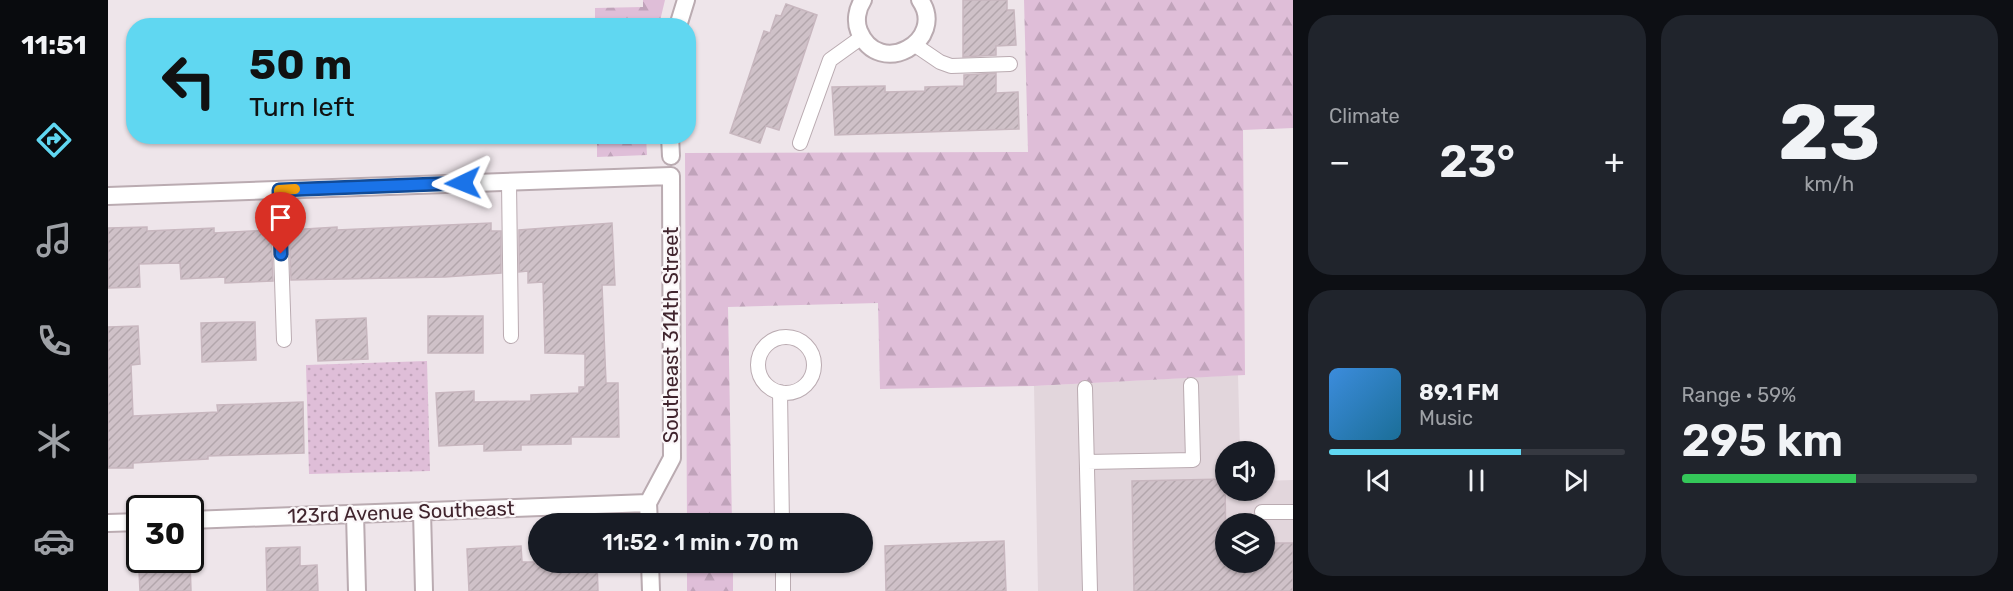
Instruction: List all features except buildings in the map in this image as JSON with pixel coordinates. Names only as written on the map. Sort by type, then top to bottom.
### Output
[{"type":"street","points":[[680,18],[686,0]]},
{"type":"street","points":[[857,2],[857,16],[862,38],[877,51],[897,54],[915,45],[925,26],[926,15],[920,0]]},
{"type":"street","points":[[670,144],[670,156]]},
{"type":"street","name":"Southeast 314th Street","points":[[509,182],[671,176],[672,458],[648,503]]},
{"type":"street","points":[[108,196],[509,182]]},
{"type":"street","points":[[648,503],[648,513]]},
{"type":"street","name":"123rd Avenue Southeast","points":[[204,519],[648,503]]},
{"type":"street","points":[[422,511],[424,591]]},
{"type":"street","points":[[355,514],[357,591]]},
{"type":"street","points":[[108,523],[126,522]]},
{"type":"street","points":[[650,573],[651,591]]},
{"type":"lane","points":[[800,143],[830,60],[862,38]]},
{"type":"lane","points":[[915,45],[940,62],[951,66],[1010,64]]},
{"type":"lane","points":[[509,182],[511,336]]},
{"type":"lane","points":[[279,190],[284,340]]},
{"type":"lane","points":[[793,337],[809,348],[815,366],[807,384],[790,393],[780,392],[772,389],[760,376],[759,358],[768,343],[776,339],[793,337]]},
{"type":"lane","points":[[1087,462],[1193,460],[1191,386]]},
{"type":"lane","points":[[1085,388],[1090,591]]},
{"type":"lane","points":[[780,392],[782,513]]},
{"type":"lane","points":[[1262,512],[1293,512]]},
{"type":"lane","points":[[783,573],[783,591]]},
{"type":"shaded area","points":[[1238,375],[1240,441],[1215,441],[1215,501],[1275,501],[1275,481],[1293,480],[1293,591],[1038,591],[1034,386]]},
{"type":"green space","points":[[643,0],[665,0],[661,18],[595,18],[595,8],[643,7]]},
{"type":"green space","points":[[1024,0],[1293,0],[1293,128],[1243,130],[1245,375],[1034,386],[880,389],[878,303],[728,307],[732,513],[687,513],[685,153],[1028,152]]},
{"type":"green space","points":[[597,144],[646,144],[647,155],[597,157]]},
{"type":"green space","points":[[427,361],[430,471],[309,474],[306,365]]},
{"type":"green space","points":[[687,573],[733,573],[733,591],[687,591]]},
{"type":"slow traffic","points":[[280,224],[279,190],[295,189]]},
{"type":"route","points":[[281,254],[279,190],[463,183]]}]
